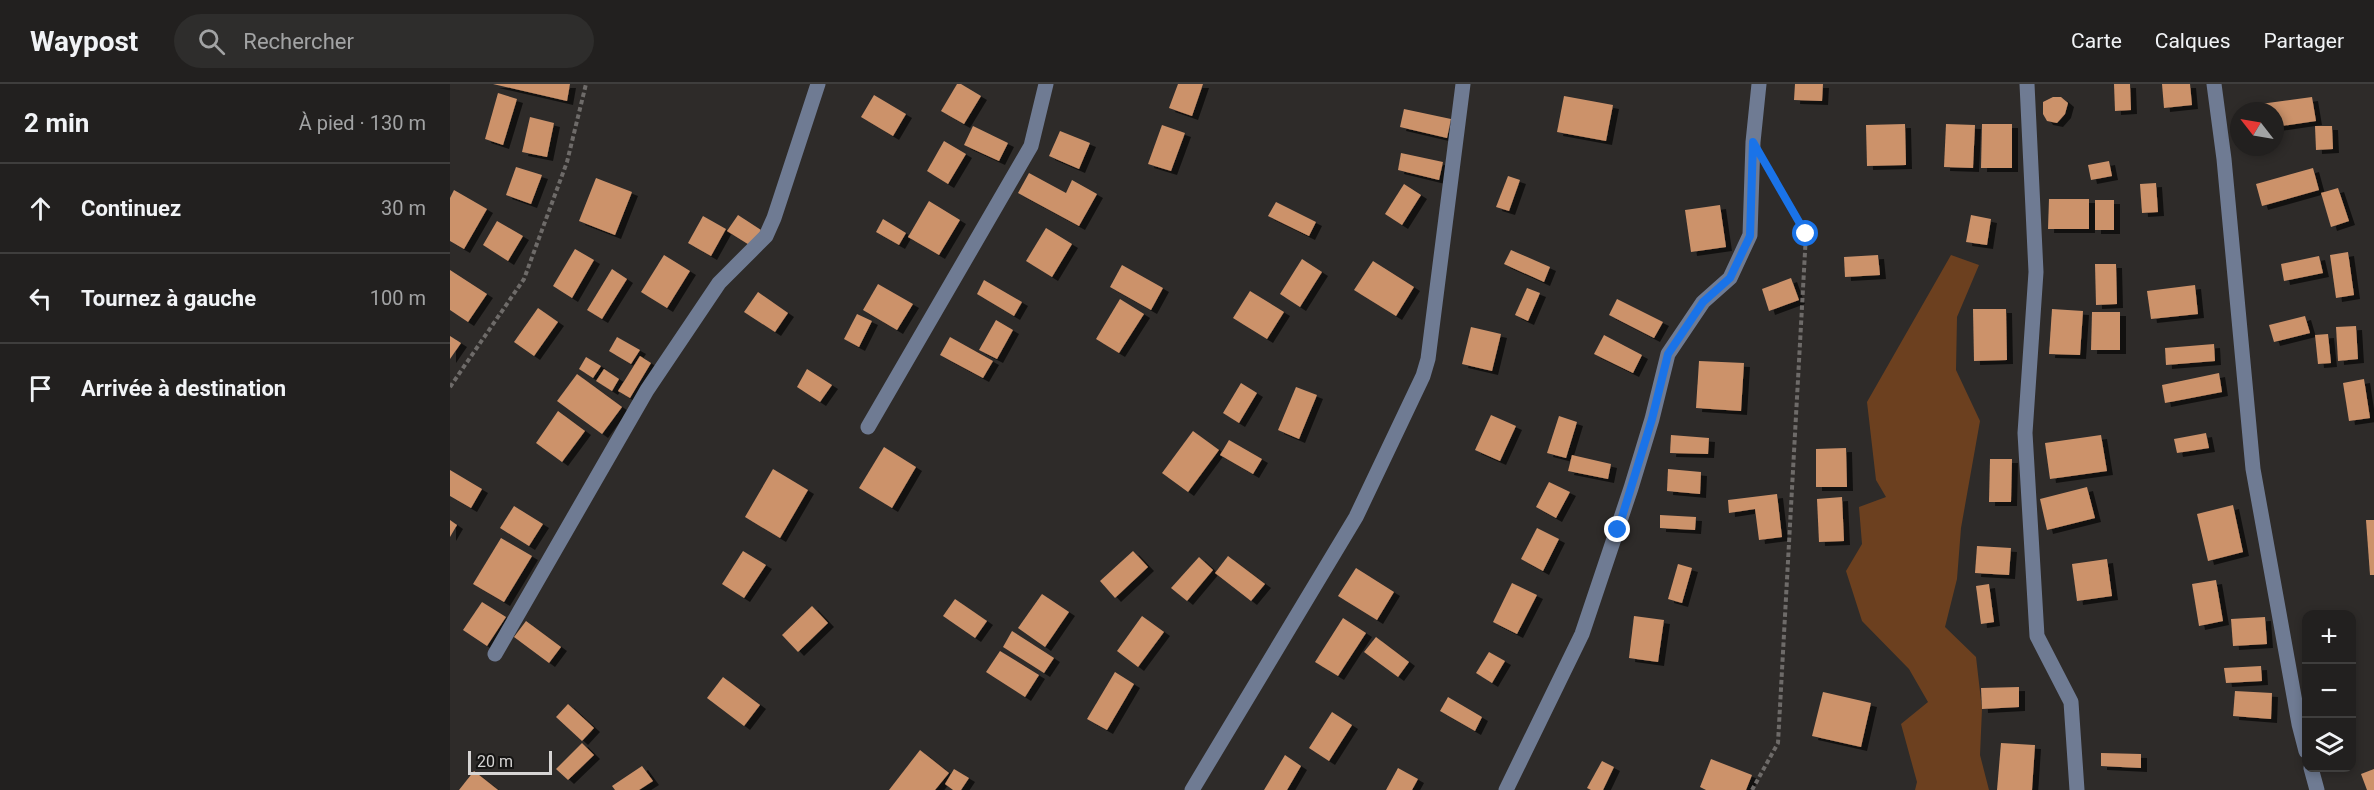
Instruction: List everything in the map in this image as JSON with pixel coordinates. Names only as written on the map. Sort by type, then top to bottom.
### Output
[{"type":"street","points":[[495,654],[647,390],[719,283],[766,236],[818,84]]},
{"type":"street","points":[[868,427],[1030,146],[1046,84]]},
{"type":"street","points":[[1192,790],[1356,517],[1423,376],[1428,359],[1463,84]]},
{"type":"street","points":[[1506,790],[1582,634],[1635,476],[1668,354],[1703,302],[1730,278],[1750,236],[1753,142],[1759,84]]},
{"type":"street","points":[[2027,84],[2036,272],[2025,433],[2037,636],[2071,702],[2077,790]]},
{"type":"street","points":[[2214,84],[2224,159],[2253,469],[2302,734]]},
{"type":"street","points":[[2312,772],[2317,790]]},
{"type":"path","points":[[450,387],[524,279],[567,162],[586,84]]},
{"type":"path","points":[[1752,790],[1779,743],[1806,234],[1753,142]]},
{"type":"shaded area","points":[[1951,255],[1979,265],[1957,317],[1956,370],[1980,421],[1961,528],[1957,579],[1945,627],[1976,657],[1982,709],[1980,755],[1989,790],[1915,790],[1917,782],[1901,724],[1928,702],[1909,669],[1862,621],[1846,571],[1862,544],[1859,507],[1886,497],[1876,480],[1867,402]]},
{"type":"building","points":[[493,84],[570,84],[567,101]]},
{"type":"building","points":[[957,84],[981,96],[964,124],[941,111]]},
{"type":"building","points":[[1178,84],[1203,84],[1192,116],[1169,108]]},
{"type":"building","points":[[1795,84],[1823,84],[1822,101],[1794,100]]},
{"type":"building","points":[[2114,84],[2130,84],[2131,110],[2115,111]]},
{"type":"building","points":[[2162,84],[2190,84],[2192,105],[2164,108]]},
{"type":"building","points":[[498,93],[517,99],[503,145],[485,139]]},
{"type":"building","points":[[874,95],[906,114],[893,136],[861,117]]},
{"type":"building","points":[[1564,96],[1613,105],[1606,141],[1557,132]]},
{"type":"building","points":[[2053,97],[2061,97],[2068,103],[2065,114],[2057,123],[2047,121],[2043,114],[2043,102]]},
{"type":"building","points":[[2312,97],[2316,121],[2284,126],[2284,102],[2275,102]]},
{"type":"building","points":[[1404,109],[1451,119],[1447,138],[1400,127]]},
{"type":"building","points":[[530,117],[554,123],[547,157],[522,152]]},
{"type":"building","points":[[1905,124],[1906,165],[1867,166],[1866,125]]},
{"type":"building","points":[[1946,124],[1975,125],[1973,168],[1944,167]]},
{"type":"building","points":[[1982,124],[2012,124],[2012,168],[1981,168]]},
{"type":"building","points":[[1162,125],[1185,133],[1171,171],[1148,164]]},
{"type":"building","points":[[973,126],[1008,143],[999,161],[964,145]]},
{"type":"building","points":[[2315,126],[2332,126],[2333,149],[2316,150]]},
{"type":"building","points":[[1060,131],[1090,143],[1079,169],[1049,156]]},
{"type":"building","points":[[944,141],[966,154],[948,184],[927,171]]},
{"type":"building","points":[[1401,153],[1443,162],[1439,180],[1398,170]]},
{"type":"building","points":[[2109,161],[2112,176],[2091,180],[2088,165]]},
{"type":"building","points":[[516,167],[542,175],[531,204],[506,195]]},
{"type":"building","points":[[2313,168],[2319,190],[2262,206],[2256,184]]},
{"type":"building","points":[[1029,173],[1066,193],[1072,180],[1097,194],[1079,226],[1018,193]]},
{"type":"building","points":[[1508,176],[1520,180],[1509,211],[1496,207]]},
{"type":"building","points":[[596,178],[632,192],[615,235],[579,221]]},
{"type":"building","points":[[2156,183],[2158,212],[2142,213],[2140,184]]},
{"type":"building","points":[[1404,184],[1421,195],[1402,225],[1385,214]]},
{"type":"building","points":[[2338,188],[2349,221],[2331,227],[2321,193]]},
{"type":"building","points":[[454,190],[487,209],[464,249],[450,241],[450,198]]},
{"type":"building","points":[[2049,199],[2089,199],[2089,229],[2048,229]]},
{"type":"building","points":[[2095,200],[2114,200],[2114,230],[2095,230]]},
{"type":"building","points":[[929,201],[960,220],[939,255],[908,237]]},
{"type":"building","points":[[1276,202],[1316,222],[1309,236],[1268,216]]},
{"type":"building","points":[[1720,205],[1726,247],[1691,252],[1685,210]]},
{"type":"building","points":[[738,215],[761,230],[751,246],[727,231]]},
{"type":"building","points":[[1971,215],[1991,219],[1987,245],[1966,242]]},
{"type":"building","points":[[703,216],[726,229],[711,256],[688,243]]},
{"type":"building","points":[[883,219],[906,233],[899,245],[876,232]]},
{"type":"building","points":[[497,221],[523,236],[508,261],[483,245]]},
{"type":"building","points":[[1046,228],[1072,244],[1052,277],[1026,261]]},
{"type":"building","points":[[575,249],[594,260],[572,298],[553,286]]},
{"type":"building","points":[[1511,250],[1550,267],[1544,282],[1504,264]]},
{"type":"building","points":[[2348,252],[2354,295],[2336,298],[2330,255]]},
{"type":"building","points":[[664,255],[690,271],[667,308],[641,292]]},
{"type":"building","points":[[1878,255],[1880,275],[1845,277],[1844,257]]},
{"type":"building","points":[[2319,256],[2323,273],[2284,281],[2281,264]]},
{"type":"building","points":[[1302,259],[1322,272],[1300,307],[1280,294]]},
{"type":"building","points":[[1373,261],[1414,287],[1396,316],[1354,290]]},
{"type":"building","points":[[2095,264],[2116,264],[2117,304],[2096,305]]},
{"type":"building","points":[[1122,265],[1163,288],[1151,310],[1110,287]]},
{"type":"building","points":[[612,269],[627,279],[602,319],[587,310]]},
{"type":"building","points":[[450,270],[487,294],[468,322],[450,310]]},
{"type":"building","points":[[1791,278],[1799,300],[1769,311],[1762,289]]},
{"type":"building","points":[[984,280],[1022,302],[1014,316],[977,294]]},
{"type":"building","points":[[878,284],[913,304],[897,330],[863,310]]},
{"type":"building","points":[[2195,285],[2198,314],[2151,319],[2147,291]]},
{"type":"building","points":[[1527,288],[1540,293],[1528,321],[1515,315]]},
{"type":"building","points":[[1250,291],[1284,312],[1267,339],[1233,318]]},
{"type":"building","points":[[758,292],[788,313],[775,332],[744,312]]},
{"type":"building","points":[[1120,299],[1144,314],[1119,353],[1096,339]]},
{"type":"building","points":[[1617,299],[1663,322],[1654,338],[1609,315]]},
{"type":"building","points":[[538,308],[558,322],[534,356],[514,342]]},
{"type":"building","points":[[1973,309],[2006,309],[2007,360],[1974,361]]},
{"type":"building","points":[[2052,309],[2083,311],[2080,355],[2049,354]]},
{"type":"building","points":[[2092,312],[2120,312],[2120,350],[2091,350]]},
{"type":"building","points":[[857,314],[872,321],[859,347],[844,339]]},
{"type":"building","points":[[2305,316],[2310,333],[2274,342],[2269,325]]},
{"type":"building","points":[[996,320],[1013,330],[997,359],[979,350]]},
{"type":"building","points":[[2356,326],[2358,359],[2338,361],[2336,327]]},
{"type":"building","points":[[1471,327],[1501,334],[1492,371],[1462,364]]},
{"type":"building","points":[[2328,334],[2331,363],[2318,364],[2315,335]]},
{"type":"building","points":[[1604,335],[1642,355],[1633,373],[1594,354]]},
{"type":"building","points":[[450,336],[461,343],[450,359]]},
{"type":"building","points":[[617,337],[640,350],[631,364],[609,351]]},
{"type":"building","points":[[950,337],[993,361],[983,378],[940,355]]},
{"type":"building","points":[[2214,344],[2215,361],[2166,365],[2165,348]]},
{"type":"building","points":[[640,356],[651,363],[630,398],[618,391]]},
{"type":"building","points":[[586,357],[601,366],[593,378],[579,369]]},
{"type":"building","points":[[1699,361],[1744,363],[1741,411],[1696,408]]},
{"type":"building","points":[[604,369],[619,379],[612,391],[596,381]]},
{"type":"building","points":[[807,369],[832,385],[820,402],[797,387]]},
{"type":"building","points":[[2219,373],[2222,392],[2165,403],[2162,385]]},
{"type":"building","points":[[577,374],[622,407],[602,434],[557,401]]},
{"type":"building","points":[[2364,379],[2370,418],[2349,421],[2343,383]]},
{"type":"building","points":[[1241,383],[1257,393],[1239,423],[1223,413]]},
{"type":"building","points":[[1296,387],[1317,395],[1299,439],[1278,430]]},
{"type":"building","points":[[558,411],[585,431],[562,462],[536,443]]},
{"type":"building","points":[[1491,415],[1516,426],[1500,461],[1475,450]]},
{"type":"building","points":[[1559,416],[1577,422],[1566,458],[1547,453]]},
{"type":"building","points":[[1193,431],[1219,450],[1188,492],[1162,473]]},
{"type":"building","points":[[2206,433],[2209,448],[2177,453],[2174,439]]},
{"type":"building","points":[[1671,435],[1709,438],[1708,454],[1670,453]]},
{"type":"building","points":[[2101,435],[2107,471],[2050,479],[2045,443]]},
{"type":"building","points":[[1229,440],[1262,459],[1253,474],[1220,455]]},
{"type":"building","points":[[884,447],[916,467],[892,508],[859,488]]},
{"type":"building","points":[[1846,448],[1847,487],[1816,487],[1816,449]]},
{"type":"building","points":[[1572,455],[1611,464],[1608,479],[1568,471]]},
{"type":"building","points":[[1990,459],[2012,459],[2011,502],[1989,502]]},
{"type":"building","points":[[773,469],[808,490],[780,538],[745,517]]},
{"type":"building","points":[[1668,469],[1701,472],[1700,494],[1667,491]]},
{"type":"building","points":[[450,470],[482,489],[471,508],[450,496]]},
{"type":"building","points":[[1549,482],[1570,492],[1556,518],[1536,507]]},
{"type":"building","points":[[2087,487],[2095,518],[2047,530],[2040,499]]},
{"type":"building","points":[[1777,494],[1782,537],[1759,540],[1755,509],[1729,513],[1728,500]]},
{"type":"building","points":[[1842,497],[1844,541],[1819,542],[1817,499]]},
{"type":"building","points":[[2233,505],[2243,552],[2208,561],[2197,514]]},
{"type":"building","points":[[514,506],[543,524],[529,546],[500,528]]},
{"type":"building","points":[[1660,515],[1696,517],[1695,530],[1660,528]]},
{"type":"building","points":[[450,520],[457,525],[450,537]]},
{"type":"building","points":[[2366,520],[2374,520],[2374,575],[2370,575]]},
{"type":"building","points":[[1537,528],[1559,539],[1543,571],[1521,559]]},
{"type":"building","points":[[501,538],[532,556],[504,602],[473,584]]},
{"type":"building","points":[[1977,546],[2011,548],[2009,575],[1975,573]]},
{"type":"building","points":[[743,551],[766,565],[744,598],[722,584]]},
{"type":"building","points":[[1133,551],[1148,567],[1115,598],[1100,581]]},
{"type":"building","points":[[1228,556],[1265,584],[1251,601],[1215,573]]},
{"type":"building","points":[[1199,557],[1213,570],[1187,601],[1171,588]]},
{"type":"building","points":[[2107,559],[2112,596],[2077,601],[2072,564]]},
{"type":"building","points":[[1678,564],[1692,568],[1682,603],[1668,599]]},
{"type":"building","points":[[1356,568],[1394,592],[1377,620],[1338,596]]},
{"type":"building","points":[[2216,580],[2223,621],[2199,626],[2192,584]]},
{"type":"building","points":[[1512,583],[1537,595],[1517,634],[1493,622]]},
{"type":"building","points":[[1989,584],[1994,622],[1981,624],[1976,586]]},
{"type":"building","points":[[1042,594],[1069,612],[1045,647],[1018,628]]},
{"type":"building","points":[[955,599],[987,621],[975,638],[943,616]]},
{"type":"building","points":[[482,602],[506,617],[487,646],[463,630]]},
{"type":"building","points":[[812,606],[828,623],[798,652],[782,635]]},
{"type":"building","points":[[1142,616],[1164,632],[1138,667],[1117,651]]},
{"type":"building","points":[[1634,616],[1664,620],[1658,662],[1629,658]]},
{"type":"building","points":[[2265,617],[2267,644],[2233,646],[2231,619]]},
{"type":"building","points":[[1343,618],[1366,633],[1338,676],[1315,662]]},
{"type":"building","points":[[526,621],[561,647],[549,663],[514,637]]},
{"type":"building","points":[[1012,631],[1054,658],[1044,673],[1003,647]]},
{"type":"building","points":[[1376,637],[1409,662],[1398,677],[1364,652]]},
{"type":"building","points":[[1000,651],[1039,675],[1025,697],[986,672]]},
{"type":"building","points":[[1489,652],[1505,661],[1492,683],[1476,673]]},
{"type":"building","points":[[2261,666],[2262,681],[2226,683],[2224,668]]},
{"type":"building","points":[[1115,672],[1134,684],[1107,730],[1087,719]]},
{"type":"building","points":[[723,677],[760,705],[744,726],[707,698]]},
{"type":"building","points":[[2019,687],[2019,707],[1982,709],[1981,688]]},
{"type":"building","points":[[2235,691],[2272,693],[2271,719],[2233,716]]},
{"type":"building","points":[[1823,692],[1871,703],[1861,747],[1812,736]]},
{"type":"building","points":[[1448,697],[1482,717],[1475,731],[1440,711]]},
{"type":"building","points":[[568,704],[594,728],[582,741],[556,717]]},
{"type":"building","points":[[1332,712],[1352,725],[1329,761],[1309,748]]},
{"type":"building","points":[[582,743],[594,755],[568,780],[556,769]]},
{"type":"building","points":[[2001,743],[2035,745],[2032,790],[1997,790]]},
{"type":"building","points":[[920,750],[949,773],[935,790],[889,790]]},
{"type":"building","points":[[2101,753],[2141,754],[2141,768],[2101,766]]},
{"type":"building","points":[[1285,755],[1301,766],[1287,790],[1264,790]]},
{"type":"building","points":[[1711,759],[1752,775],[1746,790],[1706,790],[1700,787]]},
{"type":"building","points":[[1602,761],[1614,767],[1603,790],[1591,790],[1587,788]]},
{"type":"building","points":[[642,766],[653,781],[639,790],[615,790],[612,786]]},
{"type":"building","points":[[1398,768],[1418,779],[1412,790],[1386,790]]},
{"type":"building","points":[[954,769],[969,778],[961,790],[953,790],[945,784]]},
{"type":"building","points":[[2374,769],[2374,790],[2367,790],[2361,774]]},
{"type":"building","points":[[474,771],[498,790],[459,790]]},
{"type":"route","points":[[1618,530],[1652,419],[1668,354],[1703,302],[1730,278],[1750,236],[1753,142],[1806,234]]}]
